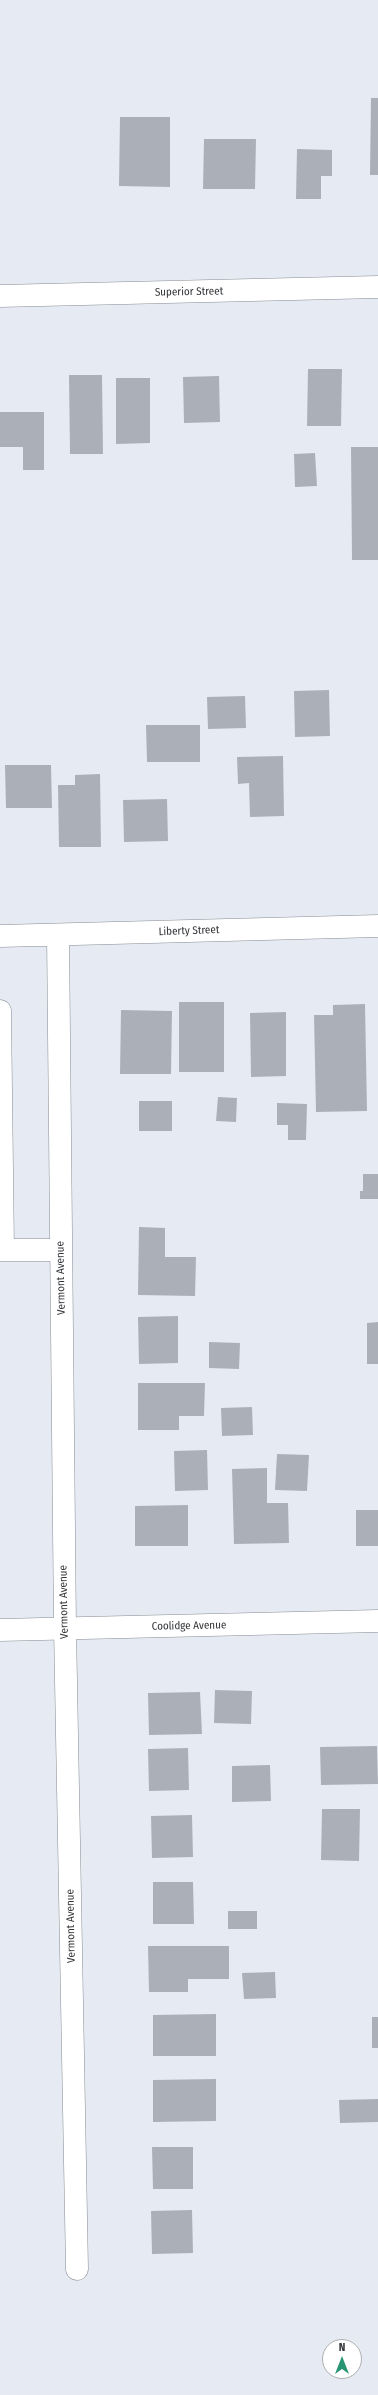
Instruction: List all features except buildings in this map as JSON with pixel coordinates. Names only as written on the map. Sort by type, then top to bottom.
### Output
[{"type":"street","name":"Superior Street","points":[[0,296],[378,287]]},
{"type":"street","name":"Liberty Street","points":[[0,936],[378,926]]},
{"type":"street","name":"Vermont Avenue","points":[[58,935],[65,1628],[77,2268]]},
{"type":"street","points":[[0,1011],[2,1250],[61,1250]]},
{"type":"street","name":"Coolidge Avenue","points":[[0,1630],[378,1621]]}]
